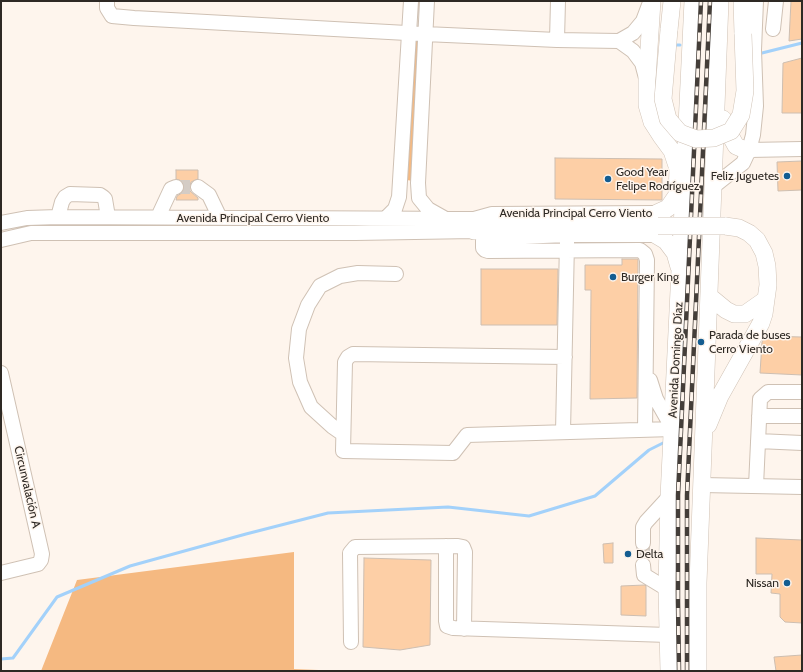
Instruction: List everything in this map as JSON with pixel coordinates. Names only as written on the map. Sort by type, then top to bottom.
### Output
[{"type":"main road","points":[[651,1],[647,105],[652,122],[660,136],[672,151],[678,169],[676,253],[680,274]]},
{"type":"main road","points":[[672,1],[663,99],[668,119],[680,133],[696,139],[714,138],[731,131],[741,115],[745,90],[742,1]]},
{"type":"main road","name":"Avenida Domingo Díaz","points":[[669,670],[667,589],[669,497],[693,1]]},
{"type":"main road","points":[[698,670],[698,583],[720,1]]},
{"type":"main road","points":[[716,84],[725,126],[736,146],[749,150]]},
{"type":"main road","points":[[657,225],[677,196]]},
{"type":"main road","points":[[477,228],[504,225],[725,226],[739,228],[749,233],[757,240],[764,253],[767,266],[768,285],[764,314],[761,323],[720,396],[704,435]]},
{"type":"main road","points":[[657,225],[666,241],[676,253]]},
{"type":"main road","points":[[709,296],[726,310],[734,314],[745,314],[765,300]]},
{"type":"street","points":[[107,1],[107,8],[112,16],[425,34],[557,40],[619,41],[633,33],[643,22],[651,1]]},
{"type":"street","points":[[385,219],[394,210],[399,197],[411,1]]},
{"type":"street","points":[[427,1],[418,183],[420,198],[428,209],[444,218]]},
{"type":"street","points":[[557,40],[558,1]]},
{"type":"street","points":[[714,186],[743,163],[749,150],[755,121],[754,50],[756,1]]},
{"type":"street","points":[[773,29],[776,1]]},
{"type":"street","points":[[619,41],[633,51],[642,63],[647,80]]},
{"type":"street","points":[[749,150],[802,149]]},
{"type":"street","points":[[158,217],[171,189],[176,187]]},
{"type":"street","points":[[198,187],[209,195],[220,218]]},
{"type":"street","points":[[58,218],[62,202],[65,197],[70,194],[103,196],[105,199],[108,217]]},
{"type":"street","name":"Avenida Principal Cerro Viento","points":[[1,240],[31,233],[355,233],[477,228],[492,214],[657,225]]},
{"type":"street","name":"Avenida Principal Cerro Viento","points":[[1,223],[27,218],[108,217],[444,218],[477,228],[494,238],[568,235],[657,225]]},
{"type":"street","points":[[477,228],[482,248],[485,250],[640,250],[645,254],[647,260],[645,430]]},
{"type":"street","points":[[563,432],[568,235]]},
{"type":"street","points":[[344,434],[333,427],[311,407],[300,382],[296,358],[299,329],[308,305],[320,286],[340,276],[358,273],[396,274]]},
{"type":"street","points":[[565,357],[353,354],[348,357],[345,362],[343,452],[453,453],[467,435],[673,428],[656,399],[646,366]]},
{"type":"street","name":"Circunvalación A","points":[[1,373],[42,554],[41,560],[38,564],[1,573]]},
{"type":"street","points":[[756,486],[760,399],[768,392],[802,392]]},
{"type":"street","points":[[759,416],[802,416]]},
{"type":"street","points":[[758,441],[802,443]]},
{"type":"street","points":[[702,485],[802,487]]},
{"type":"street","points":[[643,543],[643,527],[669,497]]},
{"type":"street","points":[[351,642],[350,553],[355,547],[463,547],[464,629],[668,635]]},
{"type":"street","points":[[643,565],[644,575],[667,589]]},
{"type":"shaded area","points":[[415,39],[421,39],[413,181],[407,180]]},
{"type":"shaded area","points":[[294,552],[294,669],[343,671],[41,671],[77,580]]},
{"type":"building","points":[[791,1],[802,1],[802,39],[789,41]]},
{"type":"building","points":[[802,58],[802,113],[782,113],[783,63]]},
{"type":"building","name":"Good Year Felipe Rodríguez","points":[[555,158],[662,159],[662,200],[555,199]]},
{"type":"building","points":[[802,161],[802,190],[778,191],[777,162]]},
{"type":"building","points":[[176,170],[198,170],[198,179],[191,182],[190,191],[198,198],[198,200],[176,200],[177,196],[182,193],[184,188],[182,181],[176,179]]},
{"type":"building","points":[[622,259],[638,259],[637,398],[590,399],[591,290],[585,290],[585,265],[622,265]]},
{"type":"building","points":[[481,269],[558,269],[557,325],[481,325]]},
{"type":"building","points":[[765,336],[802,337],[802,375],[760,373],[762,342]]},
{"type":"building","name":"Nissan","points":[[756,538],[802,540],[802,623],[785,622],[780,617],[780,594],[771,593],[772,574],[756,574]]},
{"type":"building","points":[[613,543],[613,563],[604,563],[603,544]]},
{"type":"building","points":[[364,558],[431,560],[430,645],[400,650],[363,647]]},
{"type":"building","points":[[645,585],[646,616],[621,615],[621,586]]},
{"type":"building","points":[[802,655],[802,671],[776,671],[774,657]]},
{"type":"waterway","points":[[762,53],[802,43]]},
{"type":"waterway","points":[[672,45],[680,45]]},
{"type":"waterway","points":[[1,659],[13,658],[57,597],[130,566],[328,513],[448,507],[529,516],[595,496],[649,450],[663,443]]},
{"type":"tunnel","points":[[176,187],[198,187]]},
{"type":"tunnel","points":[[643,543],[643,565]]},
{"type":"railway","points":[[679,671],[678,495],[701,1]]},
{"type":"railway","points":[[687,671],[687,495],[710,1]]},
{"type":"place","name":"Feliz Juguetes","points":[[787,176]]},
{"type":"place","name":"Good Year Felipe Rodríguez","points":[[608,179]]},
{"type":"place","name":"Burger King","points":[[613,277]]},
{"type":"place","name":"Parada de buses Cerro Viento","points":[[701,342]]},
{"type":"place","name":"Delta","points":[[628,554]]},
{"type":"place","name":"Nissan","points":[[787,583]]}]
